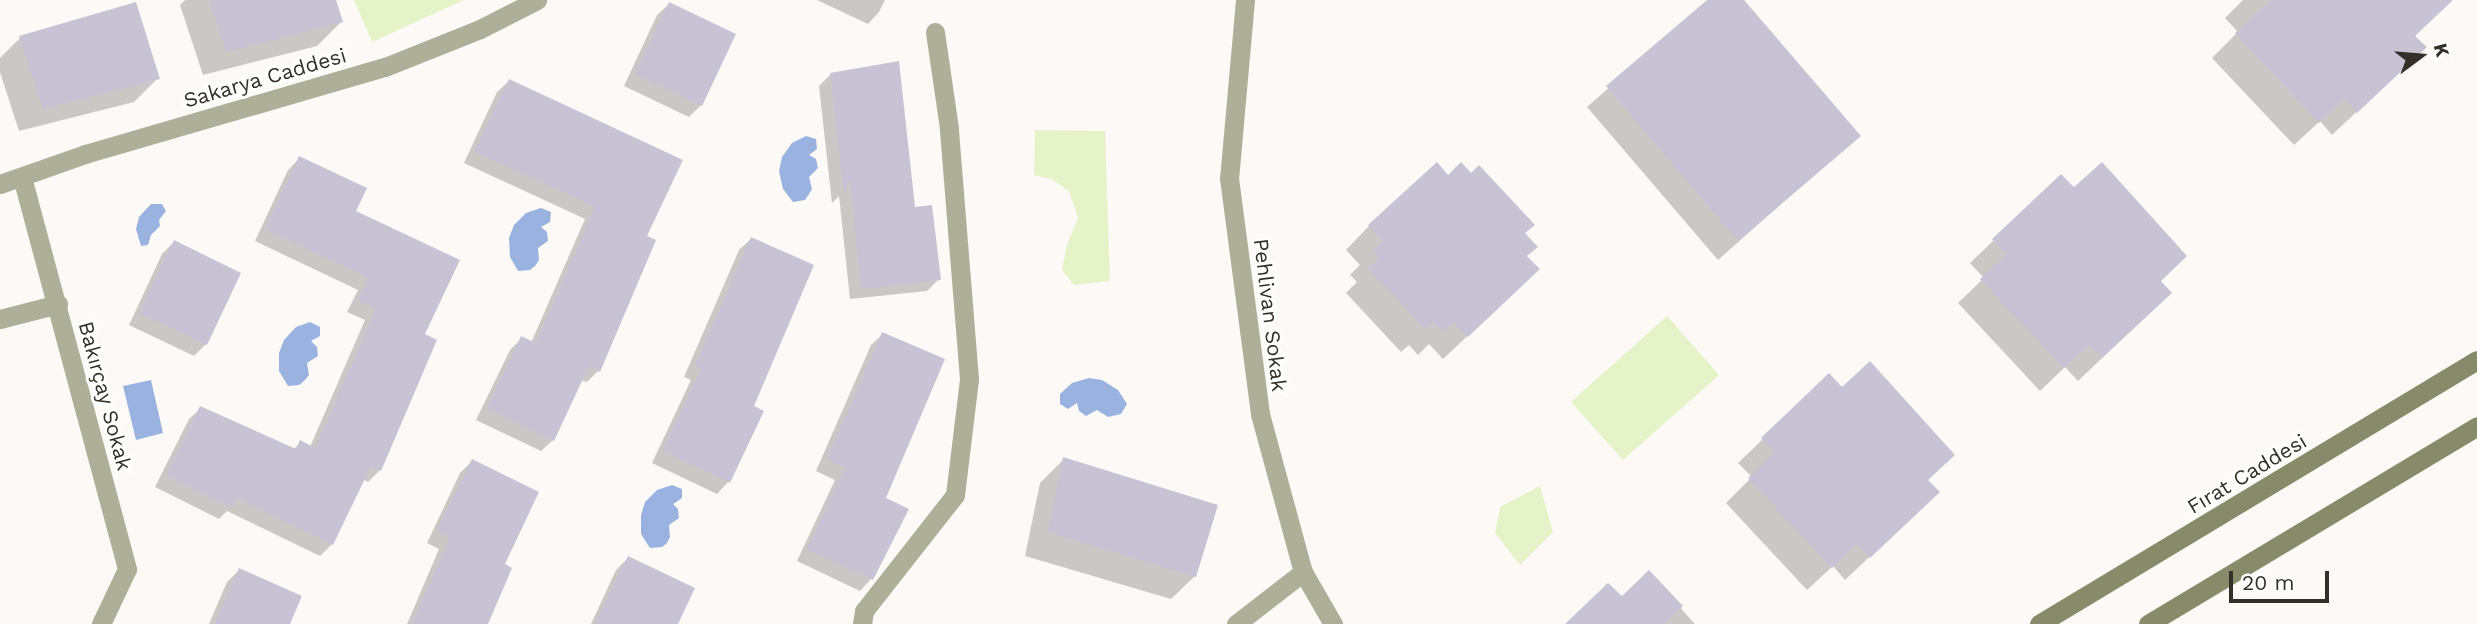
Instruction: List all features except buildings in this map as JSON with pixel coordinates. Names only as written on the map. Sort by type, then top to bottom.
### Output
[{"type":"main road","name":"Fırat Caddesi","points":[[2039,624],[2477,360]]},
{"type":"main road","points":[[2148,624],[2477,426]]},
{"type":"street","name":"Sakarya Caddesi","points":[[0,184],[85,154],[385,67],[480,29],[537,0]]},
{"type":"street","name":"Pehlivan Sokak","points":[[1245,0],[1229,178],[1260,414],[1303,572],[1333,624]]},
{"type":"street","points":[[862,624],[864,611],[955,495],[957,482],[969,379],[950,128],[935,32]]},
{"type":"street","name":"Bakırçay Sokak","points":[[22,177],[127,569],[101,624]]},
{"type":"street","points":[[0,319],[58,304]]},
{"type":"street","points":[[1236,624],[1303,572]]},
{"type":"green space","points":[[354,0],[464,0],[372,42]]},
{"type":"green space","points":[[1035,130],[1105,131],[1110,281],[1074,285],[1062,270],[1067,245],[1078,218],[1069,191],[1051,179],[1034,175]]},
{"type":"green space","points":[[1667,316],[1719,375],[1623,460],[1571,402]]},
{"type":"green space","points":[[1540,486],[1553,532],[1520,565],[1495,533],[1500,507]]},
{"type":"water","points":[[806,136],[816,139],[817,149],[809,155],[816,159],[818,168],[809,177],[812,189],[805,200],[793,202],[783,189],[779,171],[782,157],[792,143]]},
{"type":"water","points":[[151,204],[162,204],[166,211],[148,245],[141,246],[136,229],[139,217]]},
{"type":"water","points":[[541,208],[551,212],[550,222],[541,227],[547,232],[548,241],[538,248],[539,260],[535,266],[530,270],[518,271],[510,257],[509,238],[514,225],[526,213]]},
{"type":"water","points":[[310,322],[320,327],[320,336],[311,341],[317,347],[318,356],[307,363],[309,375],[305,380],[299,385],[288,386],[279,371],[279,353],[284,340],[296,327]]},
{"type":"water","points":[[1089,378],[1102,380],[1118,390],[1127,404],[1121,414],[1108,417],[1097,410],[1086,416],[1079,411],[1077,403],[1068,409],[1060,404],[1060,394],[1072,383]]},
{"type":"water","points":[[151,380],[163,433],[136,440],[123,386]]},
{"type":"water","points":[[672,485],[682,489],[682,498],[673,504],[678,509],[679,518],[669,525],[670,537],[667,543],[662,547],[650,548],[641,534],[641,515],[645,502],[657,490]]}]
